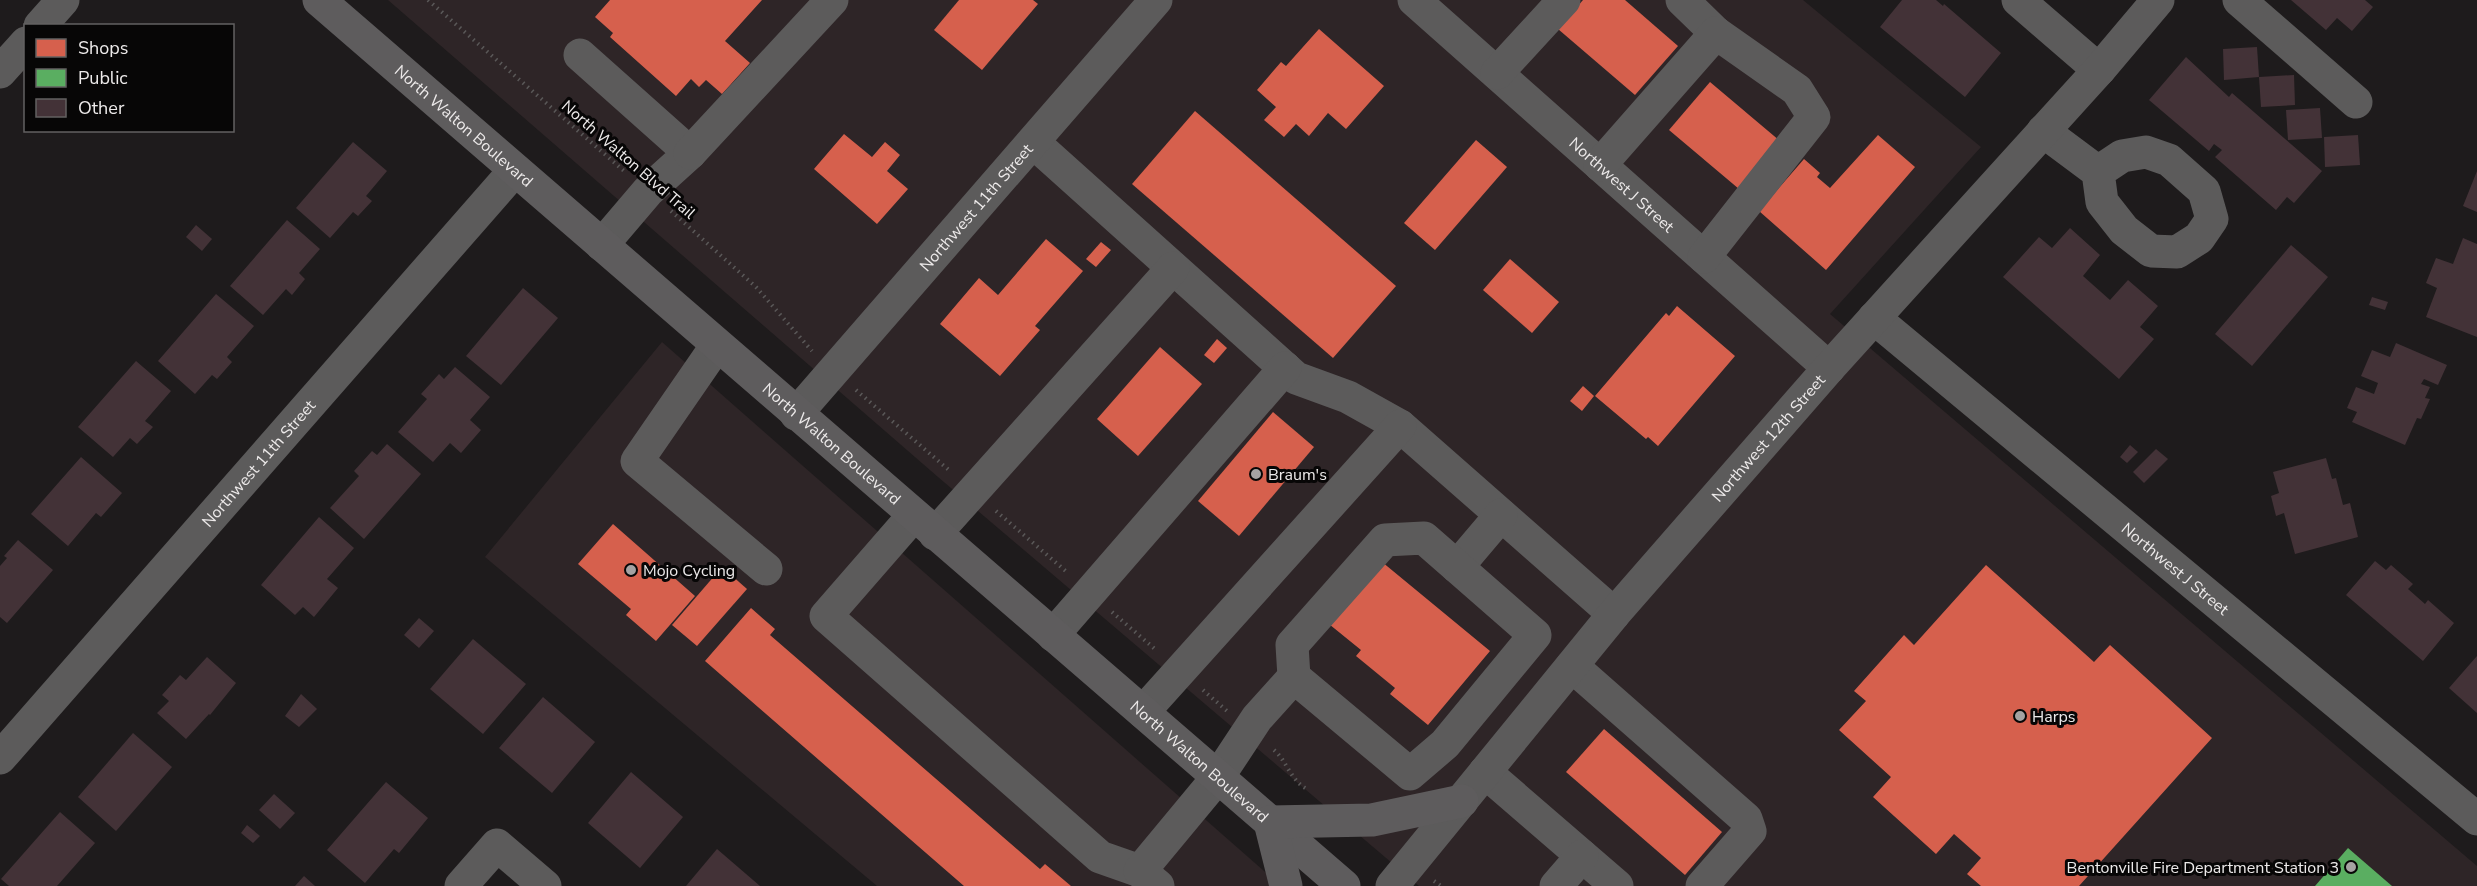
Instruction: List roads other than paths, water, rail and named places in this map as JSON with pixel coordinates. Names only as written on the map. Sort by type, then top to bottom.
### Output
[{"type":"main road","name":"North Walton Boulevard","points":[[319,0],[1344,886]]},
{"type":"main road","points":[[1286,886],[1270,822],[1372,820],[1462,801]]},
{"type":"street","points":[[42,24],[63,0]]},
{"type":"street","points":[[602,245],[648,191],[690,153],[832,0]]},
{"type":"street","name":"Northwest 11th Street","points":[[796,414],[1156,0]]},
{"type":"street","name":"Northwest J Street","points":[[1414,0],[1829,368]]},
{"type":"street","points":[[1497,73],[1564,0]]},
{"type":"street","points":[[1682,0],[1716,33],[1797,90],[1814,117],[1704,257]]},
{"type":"street","points":[[2018,0],[2099,70]]},
{"type":"street","name":"Northwest 12th Street","points":[[1392,886],[1614,614],[1829,368],[2099,70],[2158,0]]},
{"type":"street","points":[[2239,0],[2355,102]]},
{"type":"street","points":[[1600,165],[1716,33]]},
{"type":"street","points":[[0,72],[24,45]]},
{"type":"street","points":[[580,55],[690,153]]},
{"type":"street","points":[[2043,131],[2098,172]]},
{"type":"street","points":[[1033,142],[1296,378],[1348,397],[1400,426],[1614,614]]},
{"type":"street","name":"Northwest 11th Street","points":[[0,758],[515,170]]},
{"type":"street","points":[[1173,268],[925,524],[826,616],[1100,857],[1149,879],[1257,718],[1294,677],[1292,645],[1385,540],[1424,538],[1535,635],[1445,744],[1410,774],[1294,677]]},
{"type":"street","name":"Northwest J Street","points":[[1874,318],[2477,819]]},
{"type":"street","points":[[717,345],[637,461],[766,569]]},
{"type":"street","points":[[1053,635],[1286,368]]},
{"type":"street","points":[[1143,712],[1400,426]]},
{"type":"street","points":[[1457,567],[1501,515]]},
{"type":"street","points":[[1572,666],[1746,819],[1750,831],[1702,886]]},
{"type":"street","points":[[1485,772],[1617,886]]},
{"type":"street","points":[[461,886],[497,845],[545,886]]},
{"type":"street","points":[[1556,886],[1582,856]]},
{"type":"place","name":"Braum's","points":[[1256,474]]},
{"type":"place","name":"Mojo Cycling","points":[[631,570]]},
{"type":"place","name":"Harps","points":[[2020,716]]},
{"type":"place","name":"Bentonville Fire Department Station 3","points":[[2351,867]]}]
